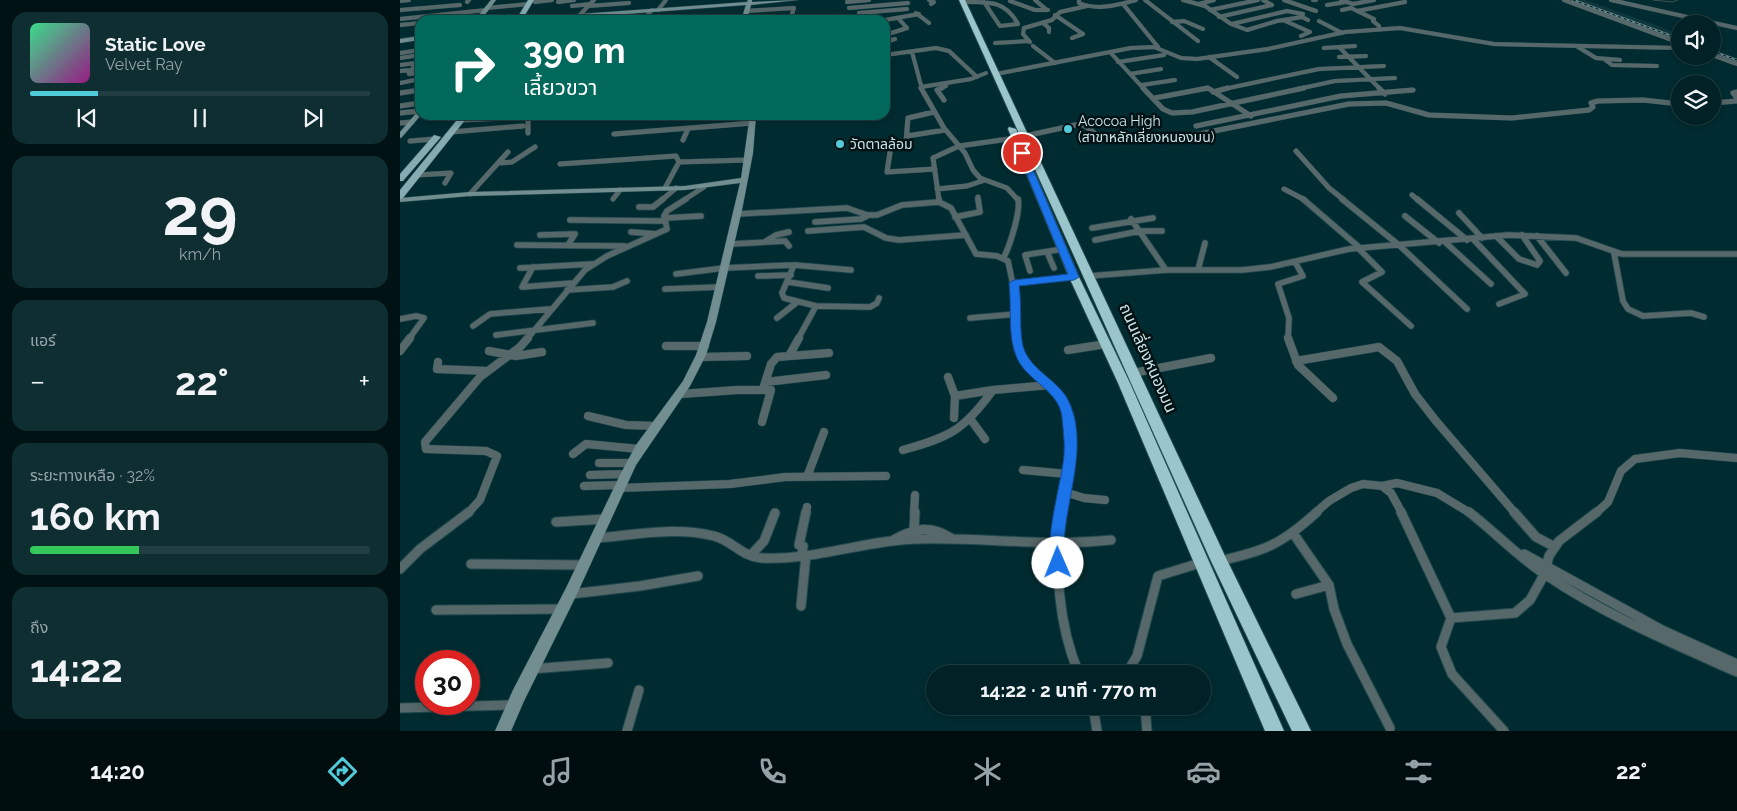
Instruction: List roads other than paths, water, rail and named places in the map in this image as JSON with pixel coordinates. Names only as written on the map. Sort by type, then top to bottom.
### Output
[{"type":"highway","name":"ถนนเลี่ยงหนองมน","points":[[961,1],[979,47],[1054,212],[1089,276],[1220,561],[1302,731]]},
{"type":"highway","name":"ถนนเลี่ยงหนองมน","points":[[1054,212],[1063,249],[1074,277],[1106,344],[1275,731]]},
{"type":"main road","points":[[523,15],[533,2]]},
{"type":"main road","points":[[526,15],[533,2]]},
{"type":"main road","points":[[400,179],[435,139],[457,122]]},
{"type":"main road","points":[[400,196],[457,122]]},
{"type":"street","points":[[400,1],[409,0]]},
{"type":"street","points":[[482,15],[494,0]]},
{"type":"street","points":[[441,15],[552,0]]},
{"type":"street","points":[[558,3],[574,0]]},
{"type":"street","points":[[649,15],[666,0]]},
{"type":"street","points":[[606,15],[750,2],[796,0]]},
{"type":"street","points":[[847,2],[869,0]]},
{"type":"street","points":[[883,0],[885,11]]},
{"type":"street","points":[[1001,4],[1012,0],[1035,10],[1048,10],[1035,0]]},
{"type":"street","points":[[1079,0],[1079,4],[1087,6]]},
{"type":"street","points":[[1055,64],[1023,34],[1024,28],[1052,20],[1055,15],[1087,6],[1122,4],[1136,0]]},
{"type":"street","points":[[1144,0],[1198,41]]},
{"type":"street","points":[[1183,0],[1199,4],[1233,25],[1247,30],[1283,20],[1302,17],[1308,20]]},
{"type":"street","points":[[1199,4],[1214,0]]},
{"type":"street","points":[[1210,10],[1258,0]]},
{"type":"street","points":[[1219,17],[1272,4],[1263,0]]},
{"type":"street","points":[[1284,0],[1316,11]]},
{"type":"street","points":[[1327,5],[1344,1],[1353,4],[1374,0]]},
{"type":"street","points":[[1391,0],[1397,3]]},
{"type":"street","points":[[1564,0],[1671,40]]},
{"type":"street","points":[[1611,0],[1737,28]]},
{"type":"street","points":[[961,1],[984,2],[1001,4],[1008,7],[1018,24],[1000,26],[984,2]]},
{"type":"street","points":[[745,15],[750,2]]},
{"type":"street","points":[[1357,11],[1405,2]]},
{"type":"street","points":[[580,15],[591,3]]},
{"type":"street","points":[[572,6],[591,3],[629,3]]},
{"type":"street","points":[[849,8],[908,3]]},
{"type":"street","points":[[400,10],[451,4]]},
{"type":"street","points":[[441,15],[451,4]]},
{"type":"street","points":[[1122,4],[1158,47]]},
{"type":"street","points":[[400,6],[460,5]]},
{"type":"street","points":[[1068,5],[1072,10]]},
{"type":"street","points":[[746,11],[794,8],[792,14]]},
{"type":"street","points":[[1342,10],[1351,8],[1374,19],[1379,26]]},
{"type":"street","points":[[859,13],[908,9]]},
{"type":"street","points":[[913,11],[929,23]]},
{"type":"street","points":[[1225,28],[1287,11],[1303,14],[1302,17]]},
{"type":"street","points":[[890,19],[919,14]]},
{"type":"street","points":[[1353,15],[1372,14]]},
{"type":"street","points":[[1055,15],[1061,17],[1083,34],[1072,38]]},
{"type":"street","points":[[400,18],[415,17]]},
{"type":"street","points":[[890,33],[907,28],[898,18]]},
{"type":"street","points":[[1365,20],[1374,19]]},
{"type":"street","points":[[1283,20],[1310,32],[1302,36]]},
{"type":"street","points":[[1172,22],[1184,21],[1203,29]]},
{"type":"street","points":[[1319,21],[1342,33]]},
{"type":"street","points":[[1043,23],[1049,28],[1049,32]]},
{"type":"street","points":[[400,25],[415,24]]},
{"type":"street","points":[[921,87],[991,73],[1055,64],[1131,48],[1158,47],[1188,59],[1268,49],[1342,33],[1411,28],[1484,43],[1671,48]]},
{"type":"street","points":[[400,41],[415,39]]},
{"type":"street","points":[[890,40],[895,39]]},
{"type":"street","points":[[995,43],[1031,43]]},
{"type":"street","points":[[1324,48],[1355,46]]},
{"type":"street","points":[[1576,46],[1612,65],[1657,66]]},
{"type":"street","points":[[1339,47],[1385,94]]},
{"type":"street","points":[[890,54],[936,48],[949,51],[977,77]]},
{"type":"street","points":[[401,51],[415,50]]},
{"type":"street","points":[[912,52],[921,87],[945,130],[965,153],[973,170],[986,180],[1012,192],[1020,208],[1012,231],[1011,244],[1004,257]]},
{"type":"street","points":[[1110,52],[1157,100],[1163,109],[1172,114],[1335,82],[1396,78]]},
{"type":"street","points":[[1104,53],[1116,62],[1121,63],[1164,55]]},
{"type":"street","points":[[400,58],[415,56]]},
{"type":"street","points":[[1339,57],[1366,56]]},
{"type":"street","points":[[1209,57],[1237,77]]},
{"type":"street","points":[[1721,58],[1737,64]]},
{"type":"street","points":[[1604,60],[1620,60]]},
{"type":"street","points":[[400,65],[415,64]]},
{"type":"street","points":[[410,72],[415,66]]},
{"type":"street","points":[[1213,92],[1249,82],[1320,69],[1384,66]]},
{"type":"street","points":[[1130,74],[1161,69]]},
{"type":"street","points":[[400,73],[415,72]]},
{"type":"street","points":[[400,83],[415,80]]},
{"type":"street","points":[[1142,85],[1175,80]]},
{"type":"street","points":[[944,100],[937,90],[953,82]]},
{"type":"street","points":[[1157,100],[1208,88],[1260,122]]},
{"type":"street","points":[[1196,126],[1341,96],[1385,94],[1414,90]]},
{"type":"street","points":[[400,93],[415,91]]},
{"type":"street","points":[[1721,102],[1737,100],[1733,93],[1737,92]]},
{"type":"street","points":[[939,202],[933,158],[959,146],[1020,137],[1080,124],[1089,126],[1098,137],[1104,140],[1186,135],[1349,104],[1386,103],[1429,115],[1523,118],[1589,110],[1593,107],[1591,103],[1598,101],[1628,99],[1671,103]]},
{"type":"street","points":[[400,107],[415,105]]},
{"type":"street","points":[[400,113],[415,112]]},
{"type":"street","points":[[934,112],[908,118],[906,142],[891,146],[887,172],[935,169]]},
{"type":"street","points":[[400,136],[403,129],[415,118]]},
{"type":"street","points":[[457,122],[484,120]]},
{"type":"street","points":[[528,120],[528,133]]},
{"type":"street","points":[[614,134],[688,129],[746,120]]},
{"type":"street","points":[[503,731],[513,705],[571,594],[631,463],[639,449],[681,394],[703,351],[731,244],[748,160],[753,120]]},
{"type":"street","points":[[400,123],[412,122]]},
{"type":"street","points":[[457,122],[523,126]]},
{"type":"street","points":[[683,140],[688,129]]},
{"type":"street","points":[[907,136],[945,130]]},
{"type":"street","points":[[410,141],[435,139]]},
{"type":"street","points":[[498,163],[513,161],[535,147]]},
{"type":"street","points":[[1296,151],[1329,188],[1400,246],[1467,309]]},
{"type":"street","points":[[470,194],[508,152]]},
{"type":"street","points":[[560,164],[676,156],[679,162]]},
{"type":"street","points":[[679,162],[748,160]]},
{"type":"street","points":[[665,188],[679,162]]},
{"type":"street","points":[[417,175],[451,173],[445,182]]},
{"type":"street","points":[[400,200],[470,194],[704,187],[744,180]]},
{"type":"street","points":[[937,189],[967,186],[986,180]]},
{"type":"street","points":[[400,569],[420,549],[464,517],[480,500],[497,456],[486,451],[426,449],[425,442],[480,377],[511,356],[550,309],[592,264],[666,229],[667,211],[704,187]]},
{"type":"street","points":[[638,207],[653,207],[676,188]]},
{"type":"street","points":[[1284,189],[1309,202],[1382,272],[1362,282],[1411,326]]},
{"type":"street","points":[[614,199],[620,190]]},
{"type":"street","points":[[1412,195],[1470,240],[1525,294],[1499,304]]},
{"type":"street","points":[[955,217],[980,212],[978,198]]},
{"type":"street","points":[[737,214],[847,208],[869,215],[876,215],[902,205],[939,202],[948,204],[976,254],[1004,257],[1008,261],[1014,283],[1017,346],[1023,360],[1062,399],[1068,414],[1071,453],[1057,545],[1062,616],[1068,648],[1075,665]]},
{"type":"street","points":[[1459,213],[1482,238]]},
{"type":"street","points":[[815,222],[861,219],[869,215]]},
{"type":"street","points":[[570,220],[666,220],[700,216]]},
{"type":"street","points":[[1405,216],[1442,243],[1491,284]]},
{"type":"street","points":[[1092,228],[1153,218]]},
{"type":"street","points":[[1133,220],[1166,270]]},
{"type":"street","points":[[808,231],[864,227],[886,238],[899,240],[966,235]]},
{"type":"street","points":[[1095,240],[1162,230]]},
{"type":"street","points":[[631,232],[658,234]]},
{"type":"street","points":[[766,242],[776,235],[789,232]]},
{"type":"street","points":[[540,235],[575,234],[568,245]]},
{"type":"street","points":[[1089,276],[1166,270],[1242,270],[1295,262],[1359,248],[1442,243],[1496,236],[1522,235],[1576,238],[1614,253],[1737,254]]},
{"type":"street","points":[[1496,236],[1512,253],[1529,264],[1537,265],[1540,261],[1522,235]]},
{"type":"street","points":[[1537,236],[1566,273]]},
{"type":"street","points":[[731,244],[785,241],[788,242],[789,246]]},
{"type":"street","points":[[1198,270],[1205,243]]},
{"type":"street","points":[[517,245],[628,246]]},
{"type":"street","points":[[1030,271],[1025,255],[1063,249]]},
{"type":"street","points":[[1047,252],[1054,268]]},
{"type":"street","points":[[1614,253],[1621,295],[1628,309],[1648,316],[1691,312],[1704,317]]},
{"type":"street","points":[[1295,262],[1303,276],[1278,284],[1287,310],[1290,347],[1301,370],[1333,398]]},
{"type":"street","points":[[520,268],[592,264]]},
{"type":"street","points":[[794,266],[790,279],[782,293],[784,298],[796,303],[816,306],[870,307],[879,298]]},
{"type":"street","points":[[676,274],[724,268],[794,266],[851,270]]},
{"type":"street","points":[[533,267],[522,287],[574,283]]},
{"type":"street","points":[[758,276],[790,279],[828,288]]},
{"type":"street","points":[[1014,283],[1074,277]]},
{"type":"street","points":[[567,290],[613,287],[627,280]]},
{"type":"street","points":[[665,289],[720,287]]},
{"type":"street","points":[[777,318],[796,303]]},
{"type":"street","points":[[789,356],[816,306]]},
{"type":"street","points":[[473,326],[490,314],[517,314],[550,309]]},
{"type":"street","points":[[970,318],[1016,314]]},
{"type":"street","points":[[400,319],[416,316],[424,318],[400,351]]},
{"type":"street","points":[[496,335],[593,323]]},
{"type":"street","points":[[1068,350],[1106,344]]},
{"type":"street","points":[[666,346],[747,356]]},
{"type":"street","points":[[1296,361],[1379,347],[1397,361],[1415,394],[1436,421],[1536,537],[1555,547]]},
{"type":"street","points":[[489,351],[511,356],[542,352]]},
{"type":"street","points":[[765,385],[771,364],[777,357],[829,353]]},
{"type":"street","points":[[1133,373],[1211,358]]},
{"type":"street","points":[[438,362],[437,369],[488,371]]},
{"type":"street","points":[[681,394],[765,385],[826,375]]},
{"type":"street","points":[[948,377],[955,396],[954,418]]},
{"type":"street","points":[[762,422],[771,390],[765,385]]},
{"type":"street","points":[[955,396],[1016,386],[1050,385]]},
{"type":"street","points":[[903,450],[951,435],[971,420],[993,390]]},
{"type":"street","points":[[588,416],[626,425],[657,426]]},
{"type":"street","points":[[971,420],[985,439]]},
{"type":"street","points":[[807,476],[824,432]]},
{"type":"street","points":[[573,454],[586,444],[639,449]]},
{"type":"street","points":[[1451,618],[1515,613],[1530,600],[1559,541],[1588,520],[1608,502],[1621,471],[1635,459],[1680,453],[1737,458]]},
{"type":"street","points":[[599,463],[631,463]]},
{"type":"street","points":[[1023,470],[1068,474]]},
{"type":"street","points":[[590,475],[622,483]]},
{"type":"street","points":[[584,486],[622,483],[730,484],[807,476],[886,476]]},
{"type":"street","points":[[1220,561],[1262,550],[1293,533],[1344,492],[1371,483],[1382,486],[1391,493],[1398,503],[1451,618],[1440,647],[1452,674],[1504,731]]},
{"type":"street","points":[[1382,486],[1395,483],[1414,486],[1438,494],[1463,509],[1545,570],[1620,618],[1737,672]]},
{"type":"street","points":[[1064,492],[1084,498],[1105,500]]},
{"type":"street","points":[[914,529],[915,495]]},
{"type":"street","points":[[801,606],[804,556],[803,546],[799,545],[807,508]]},
{"type":"street","points":[[750,555],[764,541],[775,513]]},
{"type":"street","points":[[556,522],[605,519]]},
{"type":"street","points":[[892,540],[914,529],[935,527],[951,538]]},
{"type":"street","points":[[597,538],[674,532],[715,536],[755,558],[804,556],[892,540],[951,538],[1057,545],[1080,545],[1111,540]]},
{"type":"street","points":[[1293,533],[1329,585],[1334,609],[1347,644],[1390,728]]},
{"type":"street","points":[[1134,665],[1137,661],[1151,590],[1158,576],[1200,563]]},
{"type":"street","points":[[471,564],[584,565]]},
{"type":"street","points":[[1545,570],[1662,630],[1737,664]]},
{"type":"street","points":[[571,594],[640,586],[698,576]]},
{"type":"street","points":[[1296,594],[1329,585]]},
{"type":"street","points":[[436,610],[563,609]]},
{"type":"street","points":[[531,669],[608,663]]},
{"type":"street","points":[[627,731],[639,690]]},
{"type":"street","points":[[402,711],[513,705]]},
{"type":"street","points":[[1094,715],[1097,731]]},
{"type":"street","points":[[1146,715],[1147,731]]},
{"type":"waterway","points":[[1653,0],[1672,2],[1678,0]]},
{"type":"railway","points":[[1573,0],[1671,36]]},
{"type":"railway","points":[[1721,54],[1737,60]]},
{"type":"place","name":"Acocoa High (สาขาหลักเลี่ยงหนองมน)","points":[[1068,129]]},
{"type":"place","name":"วัดตาลล้อม","points":[[840,144]]}]
